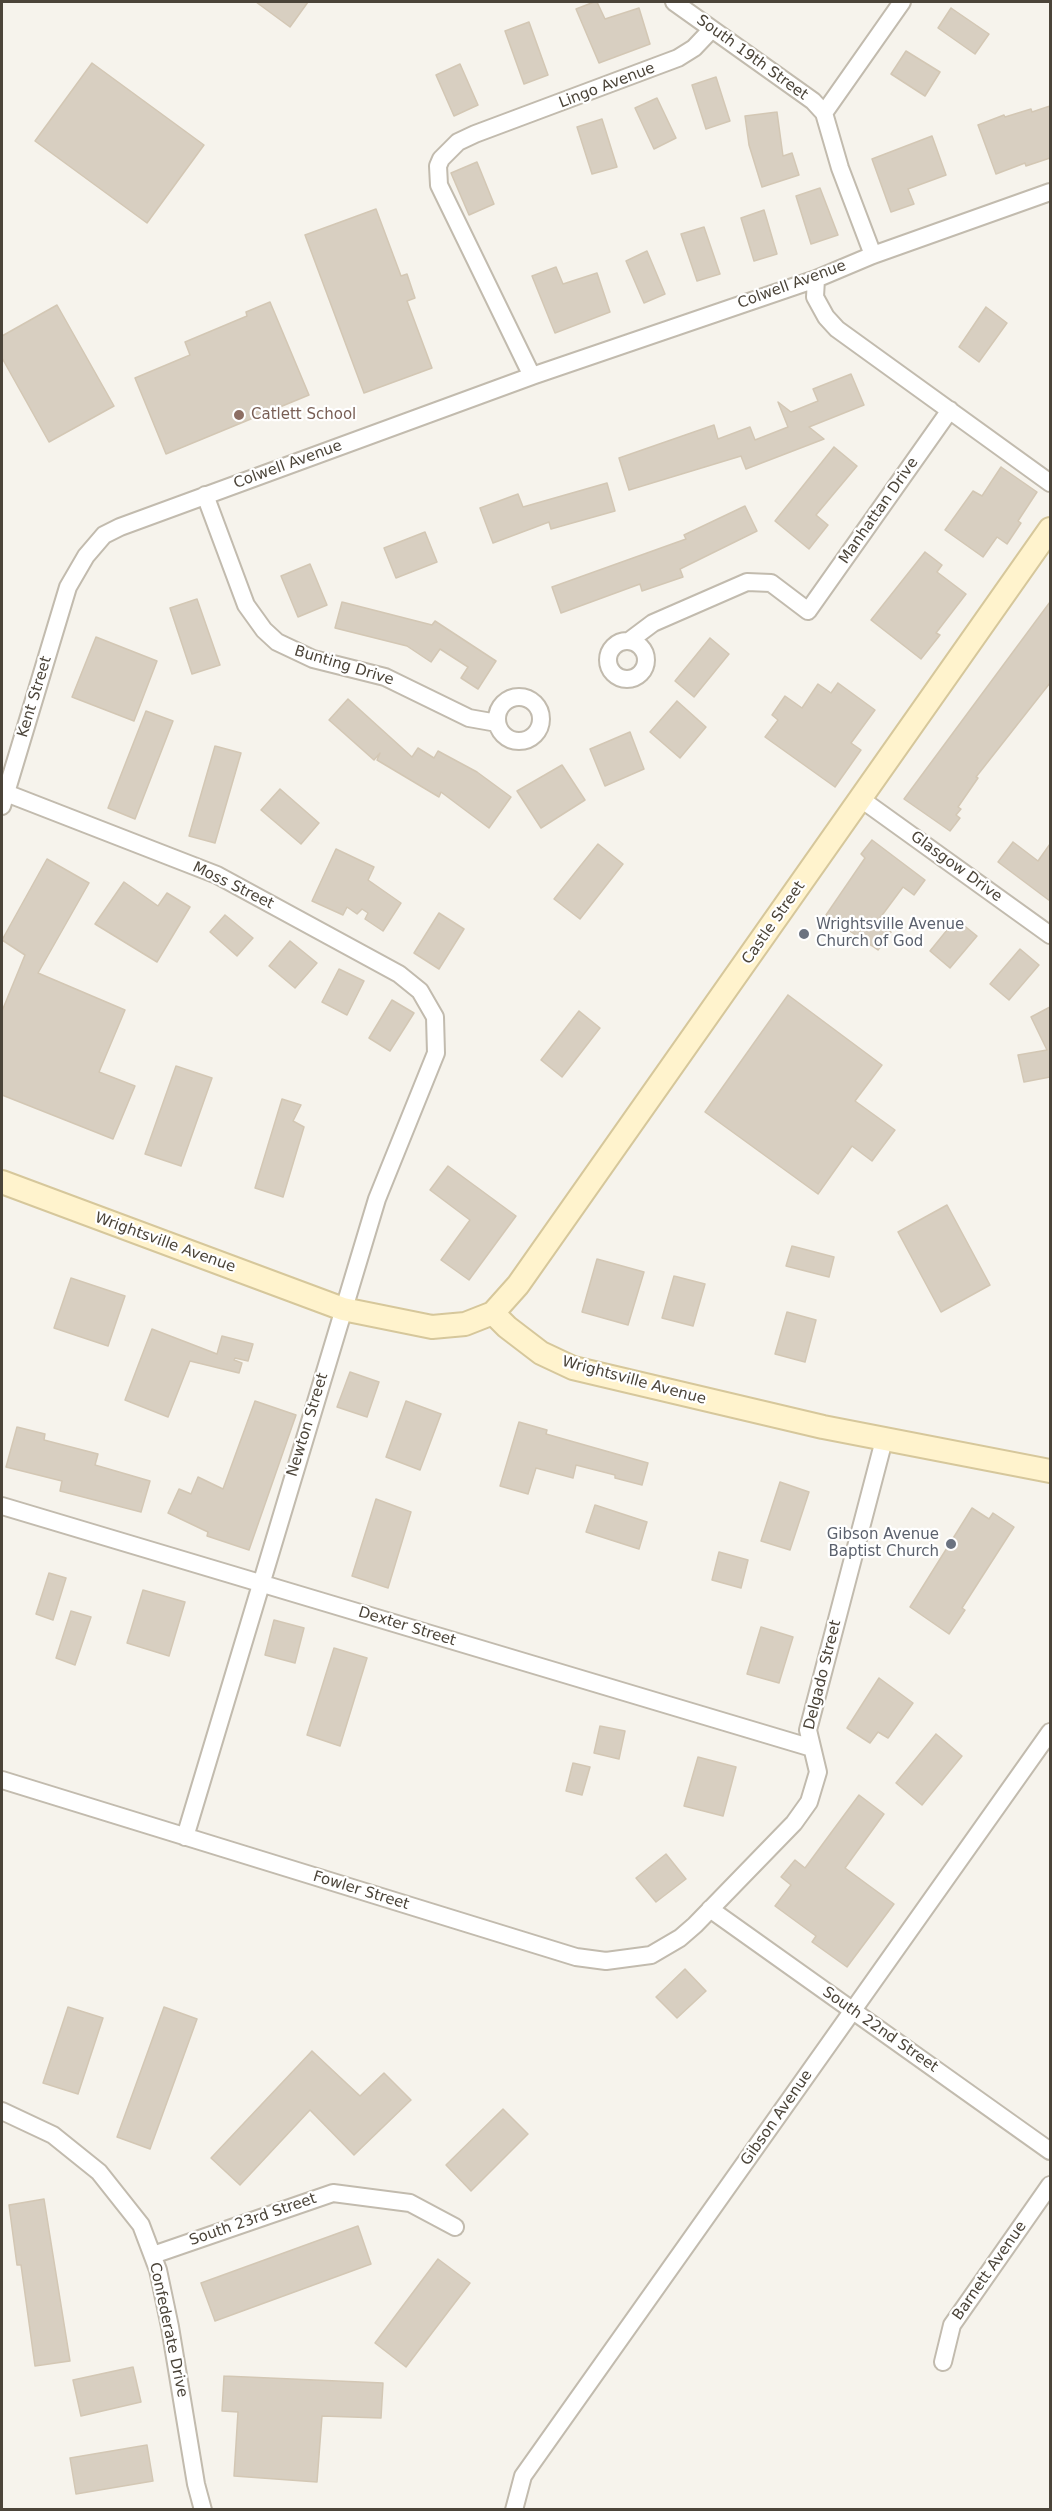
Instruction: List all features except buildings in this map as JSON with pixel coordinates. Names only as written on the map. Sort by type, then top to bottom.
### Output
[{"type":"street","name":"South 19th Street","points":[[674,2],[813,101],[824,113]]},
{"type":"street","points":[[873,255],[840,168],[824,113],[902,2]]},
{"type":"street","name":"Lingo Avenue","points":[[532,376],[438,179],[438,166],[445,152],[458,142],[494,127],[678,58],[694,48],[712,29]]},
{"type":"street","name":"Colwell Avenue","points":[[68,587],[86,556],[104,535],[206,495],[532,376],[816,279],[873,255],[1050,192]]},
{"type":"street","points":[[816,279],[815,297],[826,317],[837,329],[1050,483]]},
{"type":"street","name":"Manhattan Drive","points":[[629,641],[652,623],[747,582],[771,582],[808,611],[950,410]]},
{"type":"street","name":"Bunting Drive","points":[[206,495],[246,605],[264,630],[277,642],[313,659],[385,677],[469,718],[497,723]]},
{"type":"street","name":"Castle Street","points":[[493,1313],[518,1285],[1050,529]]},
{"type":"street","name":"Kent Street","points":[[4,800],[68,587]]},
{"type":"street","name":"Glasgow Drive","points":[[861,799],[1050,935]]},
{"type":"street","name":"Moss Street","points":[[4,800],[217,875],[399,974],[420,991],[435,1017]]},
{"type":"street","name":"Newton Street","points":[[185,1837],[378,1199],[436,1053],[435,1017]]},
{"type":"street","name":"Wrightsville Avenue","points":[[2,1182],[343,1309],[432,1327],[465,1324],[493,1313],[541,1353],[573,1368],[884,1440],[1050,1471]]},
{"type":"street","name":"Delgado Street","points":[[710,1909],[802,1813],[817,1783],[818,1772],[808,1730],[884,1440]]},
{"type":"street","name":"Dexter Street","points":[[2,1506],[812,1748]]},
{"type":"street","name":"Gibson Avenue","points":[[514,2510],[523,2476],[1050,1732]]},
{"type":"street","name":"Fowler Street","points":[[2,1780],[576,1957],[606,1961],[635,1959],[664,1949],[710,1909]]},
{"type":"street","name":"South 22nd Street","points":[[710,1909],[1050,2151]]},
{"type":"street","name":"Confederate Drive","points":[[2,2111],[53,2135],[99,2172],[141,2225],[153,2255],[174,2343],[196,2484],[203,2510]]},
{"type":"street","name":"Barnett Avenue","points":[[943,2362],[952,2325],[1050,2185]]},
{"type":"street","name":"South 23rd Street","points":[[153,2255],[333,2193],[410,2203],[455,2227]]},
{"type":"place","name":"Catlett School","points":[[239,415]]},
{"type":"place","name":"Wrightsville Avenue Church of God","points":[[804,934]]},
{"type":"place","name":"Gibson Avenue Baptist Church","points":[[951,1544]]}]
